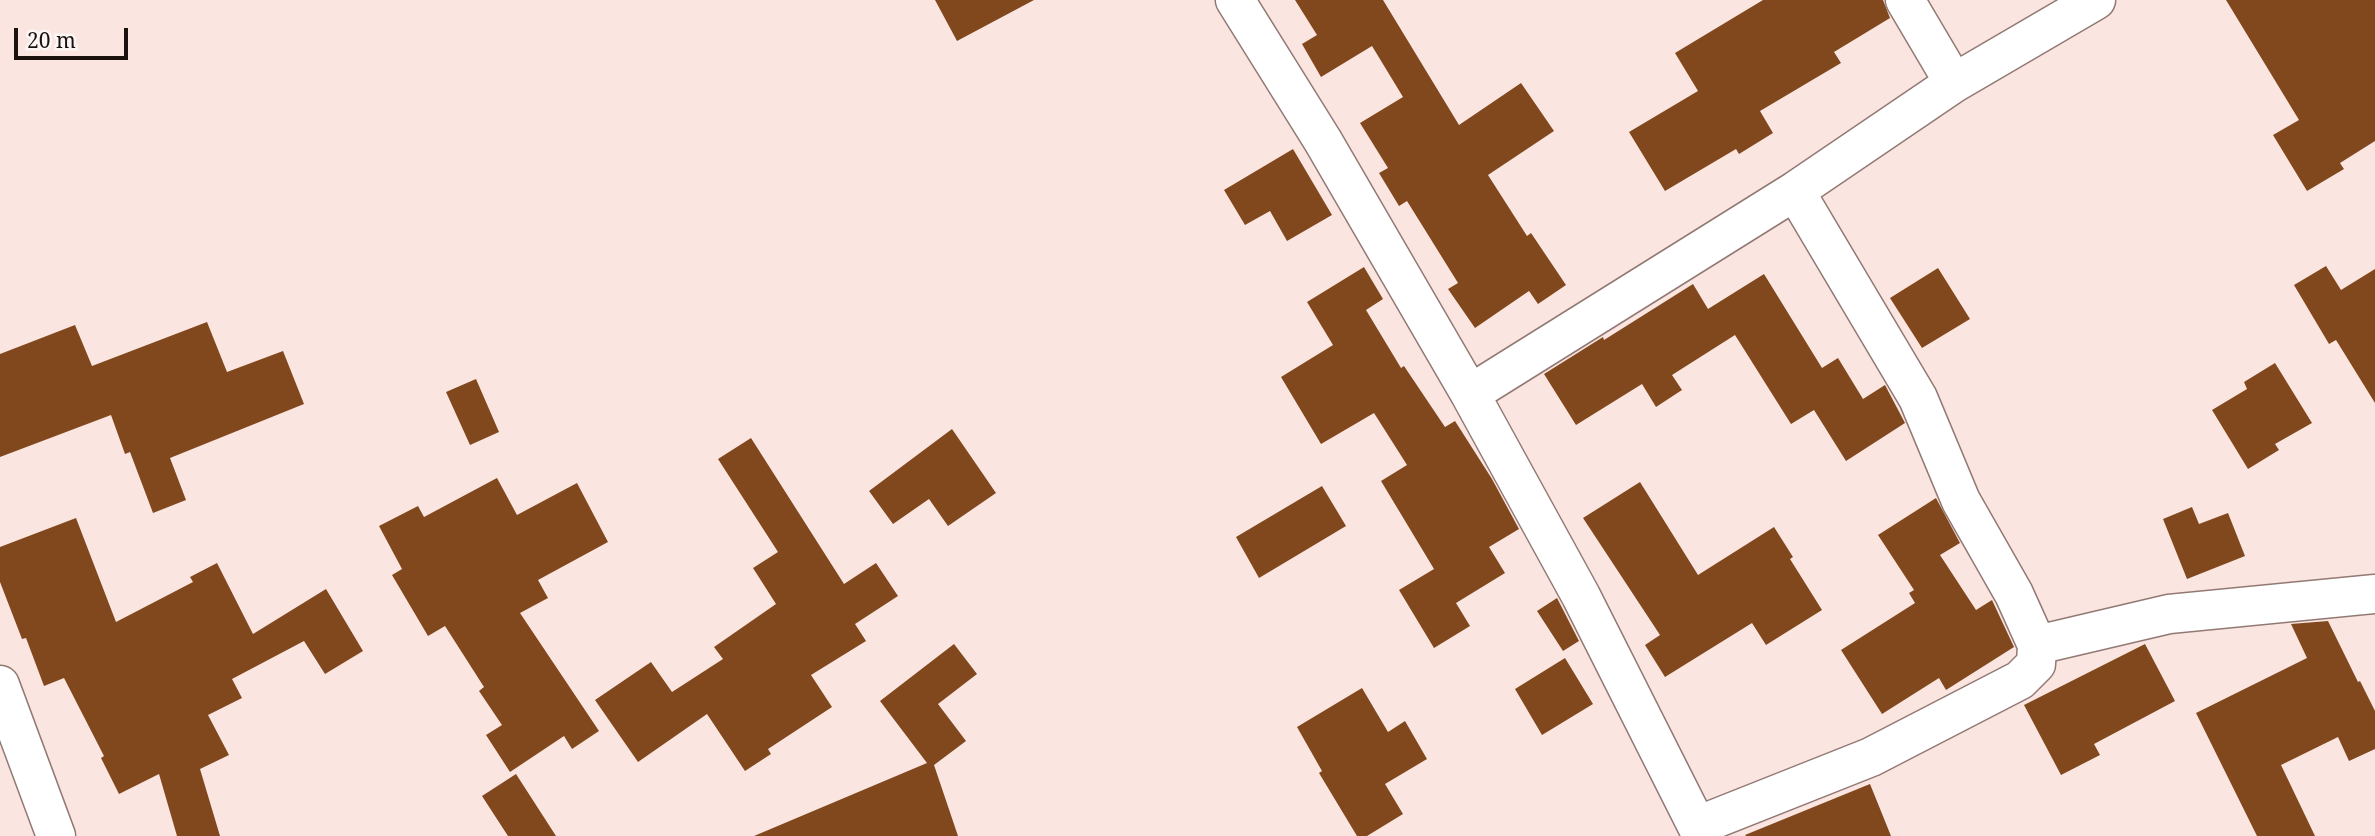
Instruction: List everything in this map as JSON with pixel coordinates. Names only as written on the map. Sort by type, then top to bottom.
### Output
[{"type":"street","points":[[1235,0],[1323,141],[1469,394],[1581,596],[1700,831],[1871,757],[2020,680],[2036,664],[2037,645],[2014,594],[1961,501],[1918,398],[1795,191]]},
{"type":"street","points":[[1905,0],[1954,83]]},
{"type":"street","points":[[1469,394],[1795,191],[1954,83],[2096,0]]},
{"type":"street","points":[[2037,645],[2169,614],[2375,594]]},
{"type":"street","points":[[0,685],[56,836]]},
{"type":"building","points":[[935,0],[1034,0],[957,41]]},
{"type":"building","points":[[1295,0],[1383,0],[1459,125],[1521,83],[1554,131],[1488,175],[1527,236],[1531,233],[1566,285],[1538,304],[1529,291],[1475,328],[1448,289],[1458,283],[1407,201],[1399,206],[1379,173],[1388,168],[1360,123],[1403,97],[1372,46],[1321,77],[1302,44],[1317,35]]},
{"type":"building","points":[[1763,0],[1883,0],[1890,18],[1834,52],[1841,63],[1760,111],[1773,133],[1739,154],[1736,149],[1665,191],[1629,132],[1698,91],[1675,53]]},
{"type":"building","points":[[2226,0],[2375,0],[2375,141],[2340,163],[2344,169],[2307,191],[2273,135],[2299,120]]},
{"type":"building","points":[[1293,149],[1332,215],[1287,241],[1270,211],[1245,225],[1224,190]]},
{"type":"building","points":[[2326,266],[2341,290],[2375,269],[2375,403],[2336,340],[2329,344],[2294,285]]},
{"type":"building","points":[[1364,267],[1383,299],[1366,310],[1401,368],[1404,366],[1445,427],[1455,421],[1492,479],[1519,529],[1489,547],[1505,573],[1456,603],[1470,626],[1434,648],[1399,590],[1434,569],[1381,481],[1407,465],[1374,413],[1321,444],[1281,377],[1333,345],[1307,302]]},
{"type":"building","points":[[1938,268],[1970,319],[1922,348],[1890,298]]},
{"type":"building","points":[[1764,274],[1822,368],[1838,358],[1863,399],[1885,385],[1905,423],[1846,461],[1814,410],[1791,424],[1735,335],[1672,375],[1682,390],[1656,407],[1642,384],[1576,425],[1544,374],[1693,284],[1708,309]]},
{"type":"building","points":[[207,322],[227,372],[283,351],[304,404],[170,458],[186,500],[153,513],[130,452],[125,454],[111,415],[0,457],[0,354],[75,325],[92,366]]},
{"type":"building","points":[[2275,363],[2312,423],[2275,444],[2279,450],[2248,469],[2212,410],[2247,389],[2244,382]]},
{"type":"building","points":[[476,379],[499,432],[470,445],[446,392]]},
{"type":"building","points":[[952,429],[996,493],[948,526],[929,499],[893,524],[869,491]]},
{"type":"building","points":[[751,438],[844,584],[876,563],[898,596],[855,624],[866,641],[811,675],[832,707],[768,749],[771,754],[745,771],[707,714],[638,762],[595,700],[651,662],[672,692],[723,659],[714,647],[776,604],[753,568],[778,552],[718,459]]},
{"type":"building","points":[[497,478],[517,515],[577,483],[608,542],[538,580],[548,598],[520,613],[599,731],[572,749],[564,736],[510,772],[486,735],[502,725],[479,691],[484,687],[445,626],[428,636],[392,575],[402,569],[379,526],[418,506],[424,517]]},
{"type":"building","points":[[1640,482],[1698,575],[1774,527],[1793,557],[1790,559],[1822,610],[1766,645],[1752,623],[1665,677],[1645,645],[1660,635],[1583,518]]},
{"type":"building","points":[[1322,486],[1346,526],[1259,578],[1236,537]]},
{"type":"building","points":[[1936,498],[1960,543],[1940,555],[1976,610],[1992,600],[2014,647],[1946,690],[1939,678],[1882,714],[1841,650],[1915,603],[1909,593],[1914,590],[1878,535]]},
{"type":"building","points":[[2192,507],[2199,524],[2228,513],[2245,556],[2187,579],[2163,519]]},
{"type":"building","points":[[76,518],[116,622],[193,582],[190,577],[217,563],[253,634],[326,589],[363,651],[325,674],[304,641],[232,679],[242,698],[208,715],[229,755],[200,769],[220,836],[177,836],[159,774],[119,794],[101,758],[104,756],[64,678],[44,686],[26,638],[22,639],[0,582],[0,547]]},
{"type":"building","points":[[1557,598],[1579,641],[1563,651],[1537,611]]},
{"type":"building","points":[[2328,621],[2375,711],[2375,749],[2349,761],[2338,737],[2281,765],[2315,836],[2257,836],[2196,713],[2307,658],[2291,624]]},
{"type":"building","points":[[954,644],[977,674],[938,704],[966,741],[934,765],[958,836],[754,836],[927,763],[880,701]]},
{"type":"building","points":[[2145,644],[2175,701],[2094,744],[2100,755],[2061,775],[2024,705]]},
{"type":"building","points":[[1565,658],[1593,704],[1542,735],[1515,689]]},
{"type":"building","points":[[1362,688],[1388,732],[1405,721],[1427,759],[1385,784],[1403,814],[1367,836],[1357,836],[1319,773],[1322,771],[1297,727]]},
{"type":"building","points":[[516,774],[556,836],[508,836],[482,796]]},
{"type":"building","points":[[1870,784],[1891,836],[1745,835]]}]
